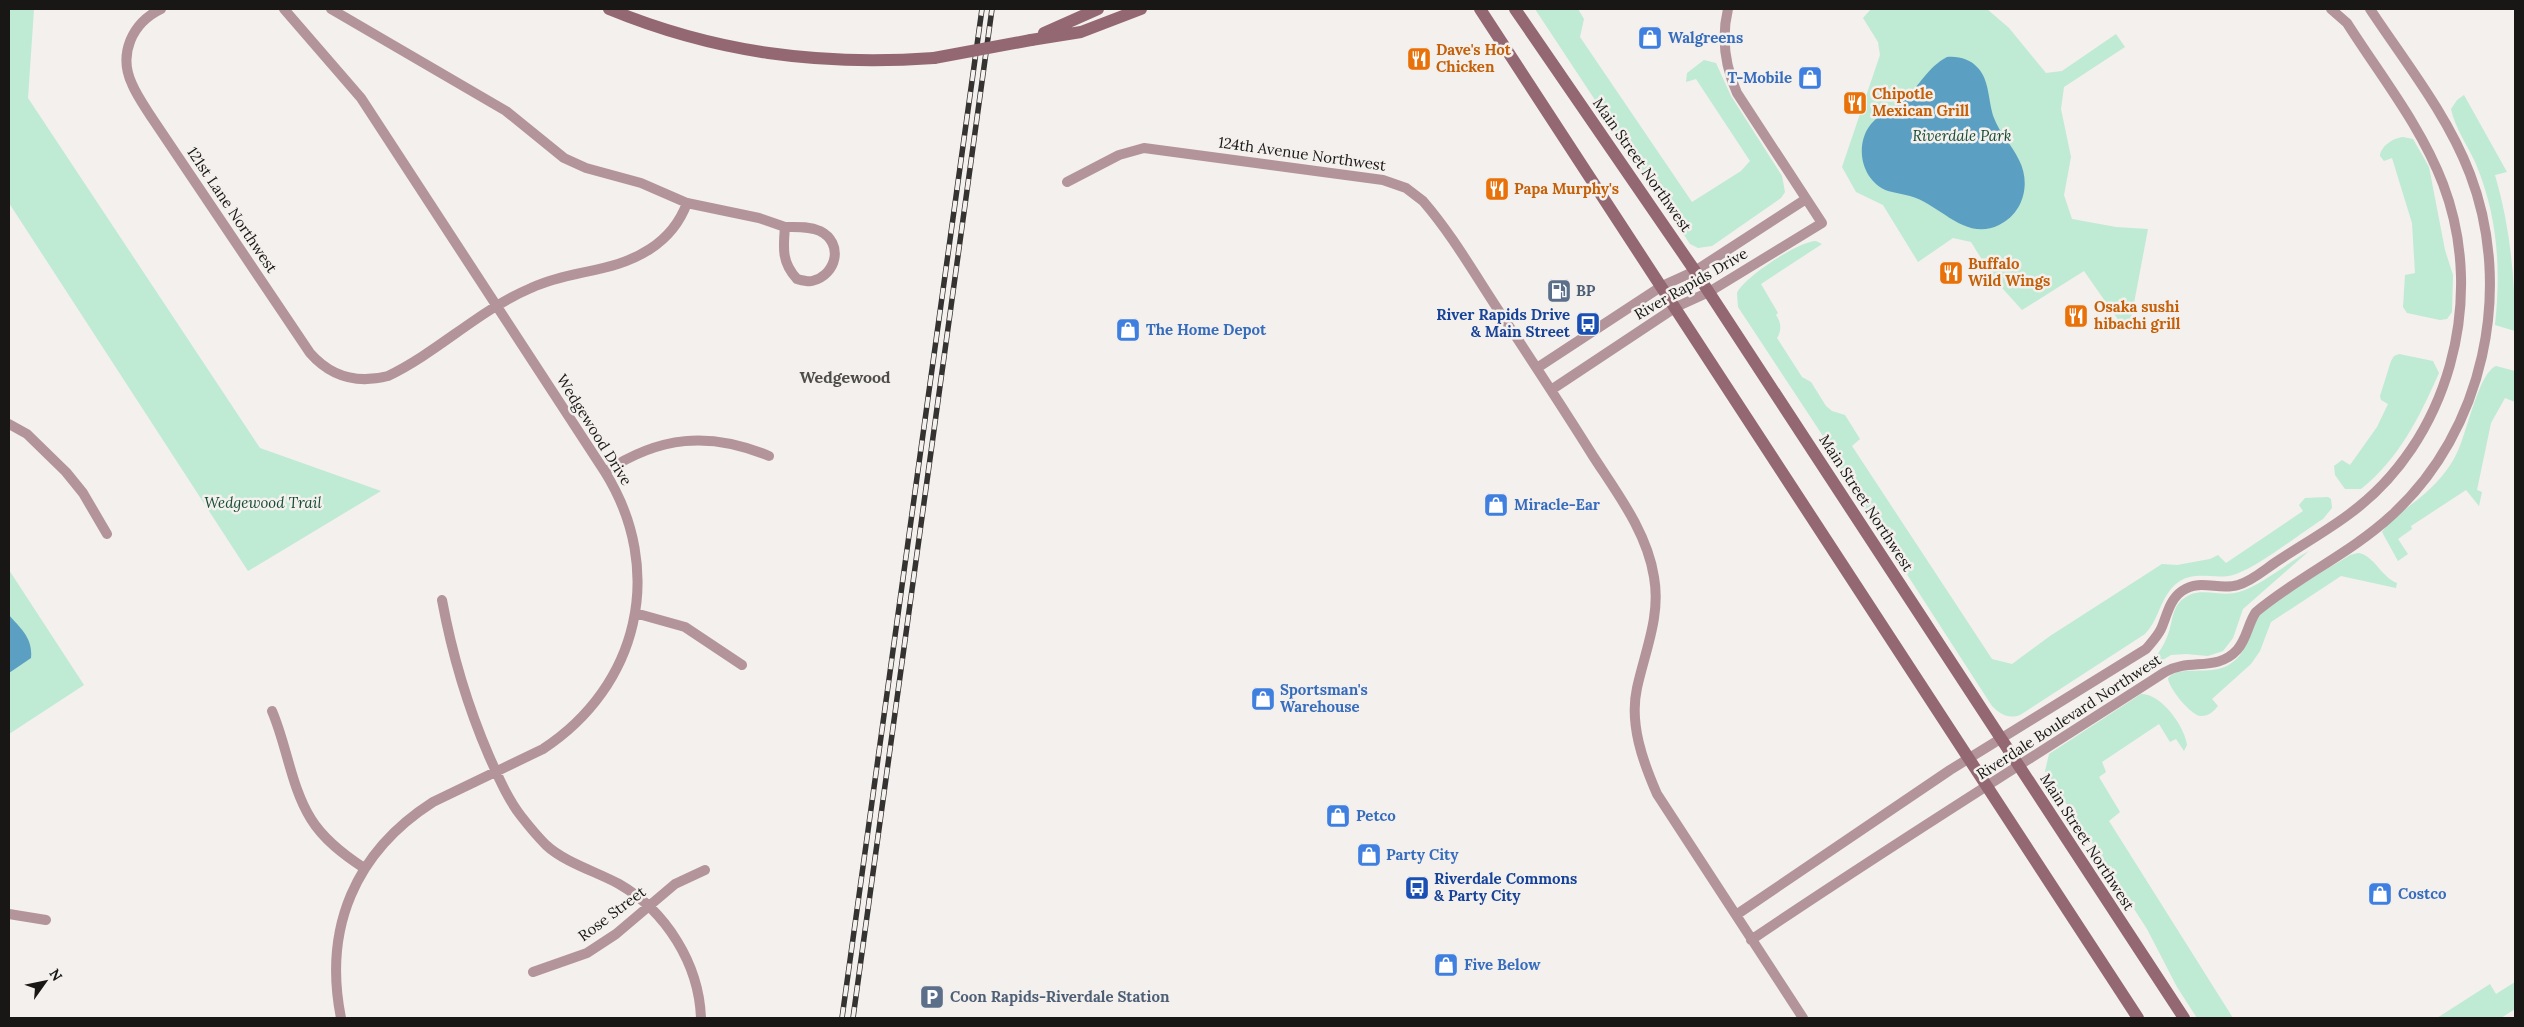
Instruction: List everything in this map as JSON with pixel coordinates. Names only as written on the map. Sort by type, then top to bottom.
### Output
[{"type":"main road","points":[[609,9],[687,37],[761,53],[846,61],[934,58],[1081,32],[1141,9]]},
{"type":"main road","points":[[1031,40],[1098,9]]},
{"type":"main road","points":[[1480,9],[2138,1018]]},
{"type":"main road","name":"Main Street Northwest","points":[[1515,9],[1709,292],[2184,1018]]},
{"type":"main road","points":[[1526,9],[1527,28]]},
{"type":"street","name":"121st Lane Northwest","points":[[161,9],[149,14],[136,28],[129,43],[126,62],[132,83],[152,118],[310,353],[320,364],[342,376],[365,380],[388,376],[497,307]]},
{"type":"street","name":"Wedgewood Drive","points":[[284,9],[361,98],[605,472],[622,505],[633,538],[638,574],[635,613],[624,654],[607,687],[596,702],[559,739],[526,759],[433,802],[416,813],[393,833],[364,868],[348,901],[338,943],[336,988],[341,1018]]},
{"type":"street","points":[[331,9],[506,111],[564,158],[586,168],[641,183],[687,202],[758,218],[785,227],[808,228],[820,231],[832,241],[836,250],[836,256],[828,273],[812,281],[797,279],[788,269],[782,252],[785,227]]},
{"type":"street","name":"River Rapids Drive","points":[[1551,390],[1676,307],[1709,292],[1822,223],[1737,93],[1728,70],[1725,46],[1728,9]]},
{"type":"street","name":"Riverdale Boulevard Northwest","points":[[1736,915],[1950,770],[1970,760],[2146,649],[2160,631],[2172,602],[2182,590],[2196,584],[2237,586],[2349,514],[2393,473],[2415,444],[2441,395],[2451,360],[2462,302],[2461,264],[2455,222],[2443,184],[2427,148],[2347,23],[2331,9]]},
{"type":"street","name":"Riverdale Boulevard Northwest","points":[[1752,940],[1855,870],[2174,667],[2181,665],[2211,665],[2226,659],[2238,649],[2246,635],[2248,622],[2256,612],[2364,537],[2412,495],[2438,460],[2458,426],[2472,394],[2490,305],[2490,260],[2483,215],[2470,174],[2450,131],[2370,9]]},
{"type":"street","name":"124th Avenue Northwest","points":[[1067,182],[1119,155],[1144,148],[1396,183],[1417,195],[1431,210],[1551,390]]},
{"type":"street","name":"River Rapids Drive","points":[[1537,368],[1662,286],[1695,271],[1806,199]]},
{"type":"street","points":[[497,307],[529,288],[550,280],[590,270],[617,266],[649,250],[671,232],[687,202]]},
{"type":"street","points":[[1551,390],[1623,502],[1647,548],[1655,578],[1655,610],[1651,640],[1636,690],[1636,729],[1643,761],[1656,794],[1803,1018]]},
{"type":"street","points":[[9,424],[27,434],[66,472],[83,493],[107,534]]},
{"type":"street","points":[[605,472],[626,458],[651,448],[691,440],[727,441],[769,456]]},
{"type":"street","points":[[442,600],[449,638],[464,691],[496,772],[521,816],[547,846],[621,885],[648,906],[679,943],[690,967],[701,1018]]},
{"type":"street","points":[[635,613],[684,627],[742,665]]},
{"type":"street","points":[[272,711],[281,732],[303,804],[311,820],[334,846],[364,868]]},
{"type":"street","name":"Rose Street","points":[[533,972],[587,953],[616,934],[675,884],[705,870]]},
{"type":"street","points":[[9,914],[46,920]]},
{"type":"green space","name":"Wedgewood Trail","points":[[9,9],[34,9],[28,98],[260,448],[381,491],[248,571],[9,203]]},
{"type":"green space","points":[[1535,9],[1578,9],[1584,19],[1580,37],[1692,202],[1741,171],[1750,161],[1696,79],[1686,82],[1687,73],[1704,60],[1716,63],[1731,96],[1782,176],[1785,192],[1781,198],[1712,246],[1698,248],[1690,244]]},
{"type":"green space","name":"Riverdale Park","points":[[1871,9],[1987,9],[2009,28],[2046,73],[2062,71],[2116,34],[2125,47],[2064,87],[2061,109],[2071,157],[2064,195],[2072,219],[2116,227],[2148,229],[2131,319],[2119,321],[2084,271],[2022,310],[1994,279],[1971,242],[1953,238],[1918,262],[1883,205],[1856,192],[1842,167],[1880,55],[1878,42],[1863,18]]},
{"type":"green space","points":[[2464,95],[2507,172],[2495,175],[2511,252],[2515,331],[2495,325],[2498,284],[2496,244],[2489,204],[2476,164],[2455,123],[2451,109],[2457,100]]},
{"type":"green space","points":[[2403,137],[2413,139],[2429,167],[2445,250],[2453,275],[2452,312],[2447,319],[2440,320],[2407,313],[2403,307],[2405,275],[2415,273],[2412,223],[2392,158],[2384,161],[2380,156],[2388,143]]},
{"type":"green space","points":[[1816,241],[1822,244],[1761,284],[1778,313],[1776,315],[1780,323],[1780,329],[1777,338],[1802,377],[1811,382],[1826,406],[1832,411],[1845,415],[1860,439],[1852,446],[1992,659],[2012,664],[2050,636],[2162,564],[2177,565],[2210,559],[2218,555],[2226,563],[2303,511],[2299,505],[2305,498],[2328,497],[2331,499],[2332,508],[2323,519],[2246,570],[2229,576],[2194,576],[2180,581],[2168,592],[2145,634],[2020,715],[2012,717],[2002,714],[1992,706],[1846,480],[1821,433],[1738,307],[1737,293],[1750,278],[1785,253]]},
{"type":"green space","points":[[2399,354],[2433,361],[2439,373],[2416,421],[2387,464],[2361,489],[2345,489],[2335,475],[2334,466],[2342,460],[2350,465],[2377,427],[2388,404],[2381,400],[2380,396],[2391,361],[2394,356]]},
{"type":"green space","points":[[2496,366],[2515,371],[2515,402],[2505,398],[2491,423],[2477,490],[2482,492],[2479,506],[2466,490],[2411,526],[2412,529],[2398,539],[2408,554],[2398,561],[2382,532],[2396,517],[2432,487],[2449,467],[2460,447],[2484,380]]},
{"type":"green space","points":[[2309,551],[2243,609],[2233,638],[2223,651],[2208,656],[2171,655],[2136,676],[2158,653],[2169,632],[2176,607],[2183,599],[2196,593],[2225,594],[2248,589]]},
{"type":"green space","points":[[2358,553],[2369,558],[2386,576],[2397,583],[2396,588],[2341,576],[2271,622],[2260,651],[2251,664],[2212,699],[2218,706],[2213,711],[2204,716],[2197,715],[2181,700],[2172,688],[2168,678],[2180,672],[2214,670],[2230,664],[2242,653],[2252,627],[2268,607],[2290,591],[2350,555]]},
{"type":"green space","points":[[9,570],[84,685],[9,734]]},
{"type":"green space","points":[[2141,694],[2149,695],[2156,699],[2171,712],[2182,729],[2187,745],[2184,751],[2176,739],[2170,742],[2159,724],[2102,762],[2106,772],[2099,777],[2120,812],[2109,821],[2233,1018],[2197,1018],[2177,987],[2147,929],[2045,771],[2049,754]]},
{"type":"green space","points":[[2515,982],[2515,1009],[2501,1018],[2437,1018],[2490,984],[2496,994]]},
{"type":"water","points":[[1947,57],[1968,60],[1982,73],[1987,85],[1994,118],[2023,169],[2025,188],[2019,205],[2008,220],[1987,229],[1975,229],[1964,225],[1921,200],[1888,191],[1872,179],[1866,171],[1863,162],[1863,142],[1871,124],[1901,102],[1940,61]]},
{"type":"water","points":[[9,615],[22,629],[28,639],[31,658],[9,673]]},
{"type":"railway","points":[[842,1018],[982,9]]},
{"type":"railway","points":[[853,1018],[992,9]]},
{"type":"place","name":"Walgreens","points":[[1650,38]]},
{"type":"place","name":"Dave's Hot Chicken","points":[[1419,59]]},
{"type":"place","name":"T-Mobile","points":[[1810,78]]},
{"type":"place","name":"Chipotle Mexican Grill","points":[[1855,103]]},
{"type":"place","name":"Papa Murphy's","points":[[1497,189]]},
{"type":"place","name":"Buffalo Wild Wings","points":[[1951,273]]},
{"type":"place","name":"BP","points":[[1559,291]]},
{"type":"place","name":"Osaka sushi hibachi grill","points":[[2076,316]]},
{"type":"place","name":"River Rapids Drive & Main Street","points":[[1588,324]]},
{"type":"place","name":"The Home Depot","points":[[1128,330]]},
{"type":"place","name":"Miracle-Ear","points":[[1496,505]]},
{"type":"place","name":"Sportsman's Warehouse","points":[[1263,699]]},
{"type":"place","name":"Petco","points":[[1338,816]]},
{"type":"place","name":"Party City","points":[[1369,855]]},
{"type":"place","name":"Riverdale Commons & Party City","points":[[1417,888]]},
{"type":"place","name":"Costco","points":[[2380,894]]},
{"type":"place","name":"Five Below","points":[[1446,965]]},
{"type":"place","name":"Coon Rapids-Riverdale Station","points":[[932,997]]},
{"type":"district","name":"Wedgewood","points":[[845,377]]}]
